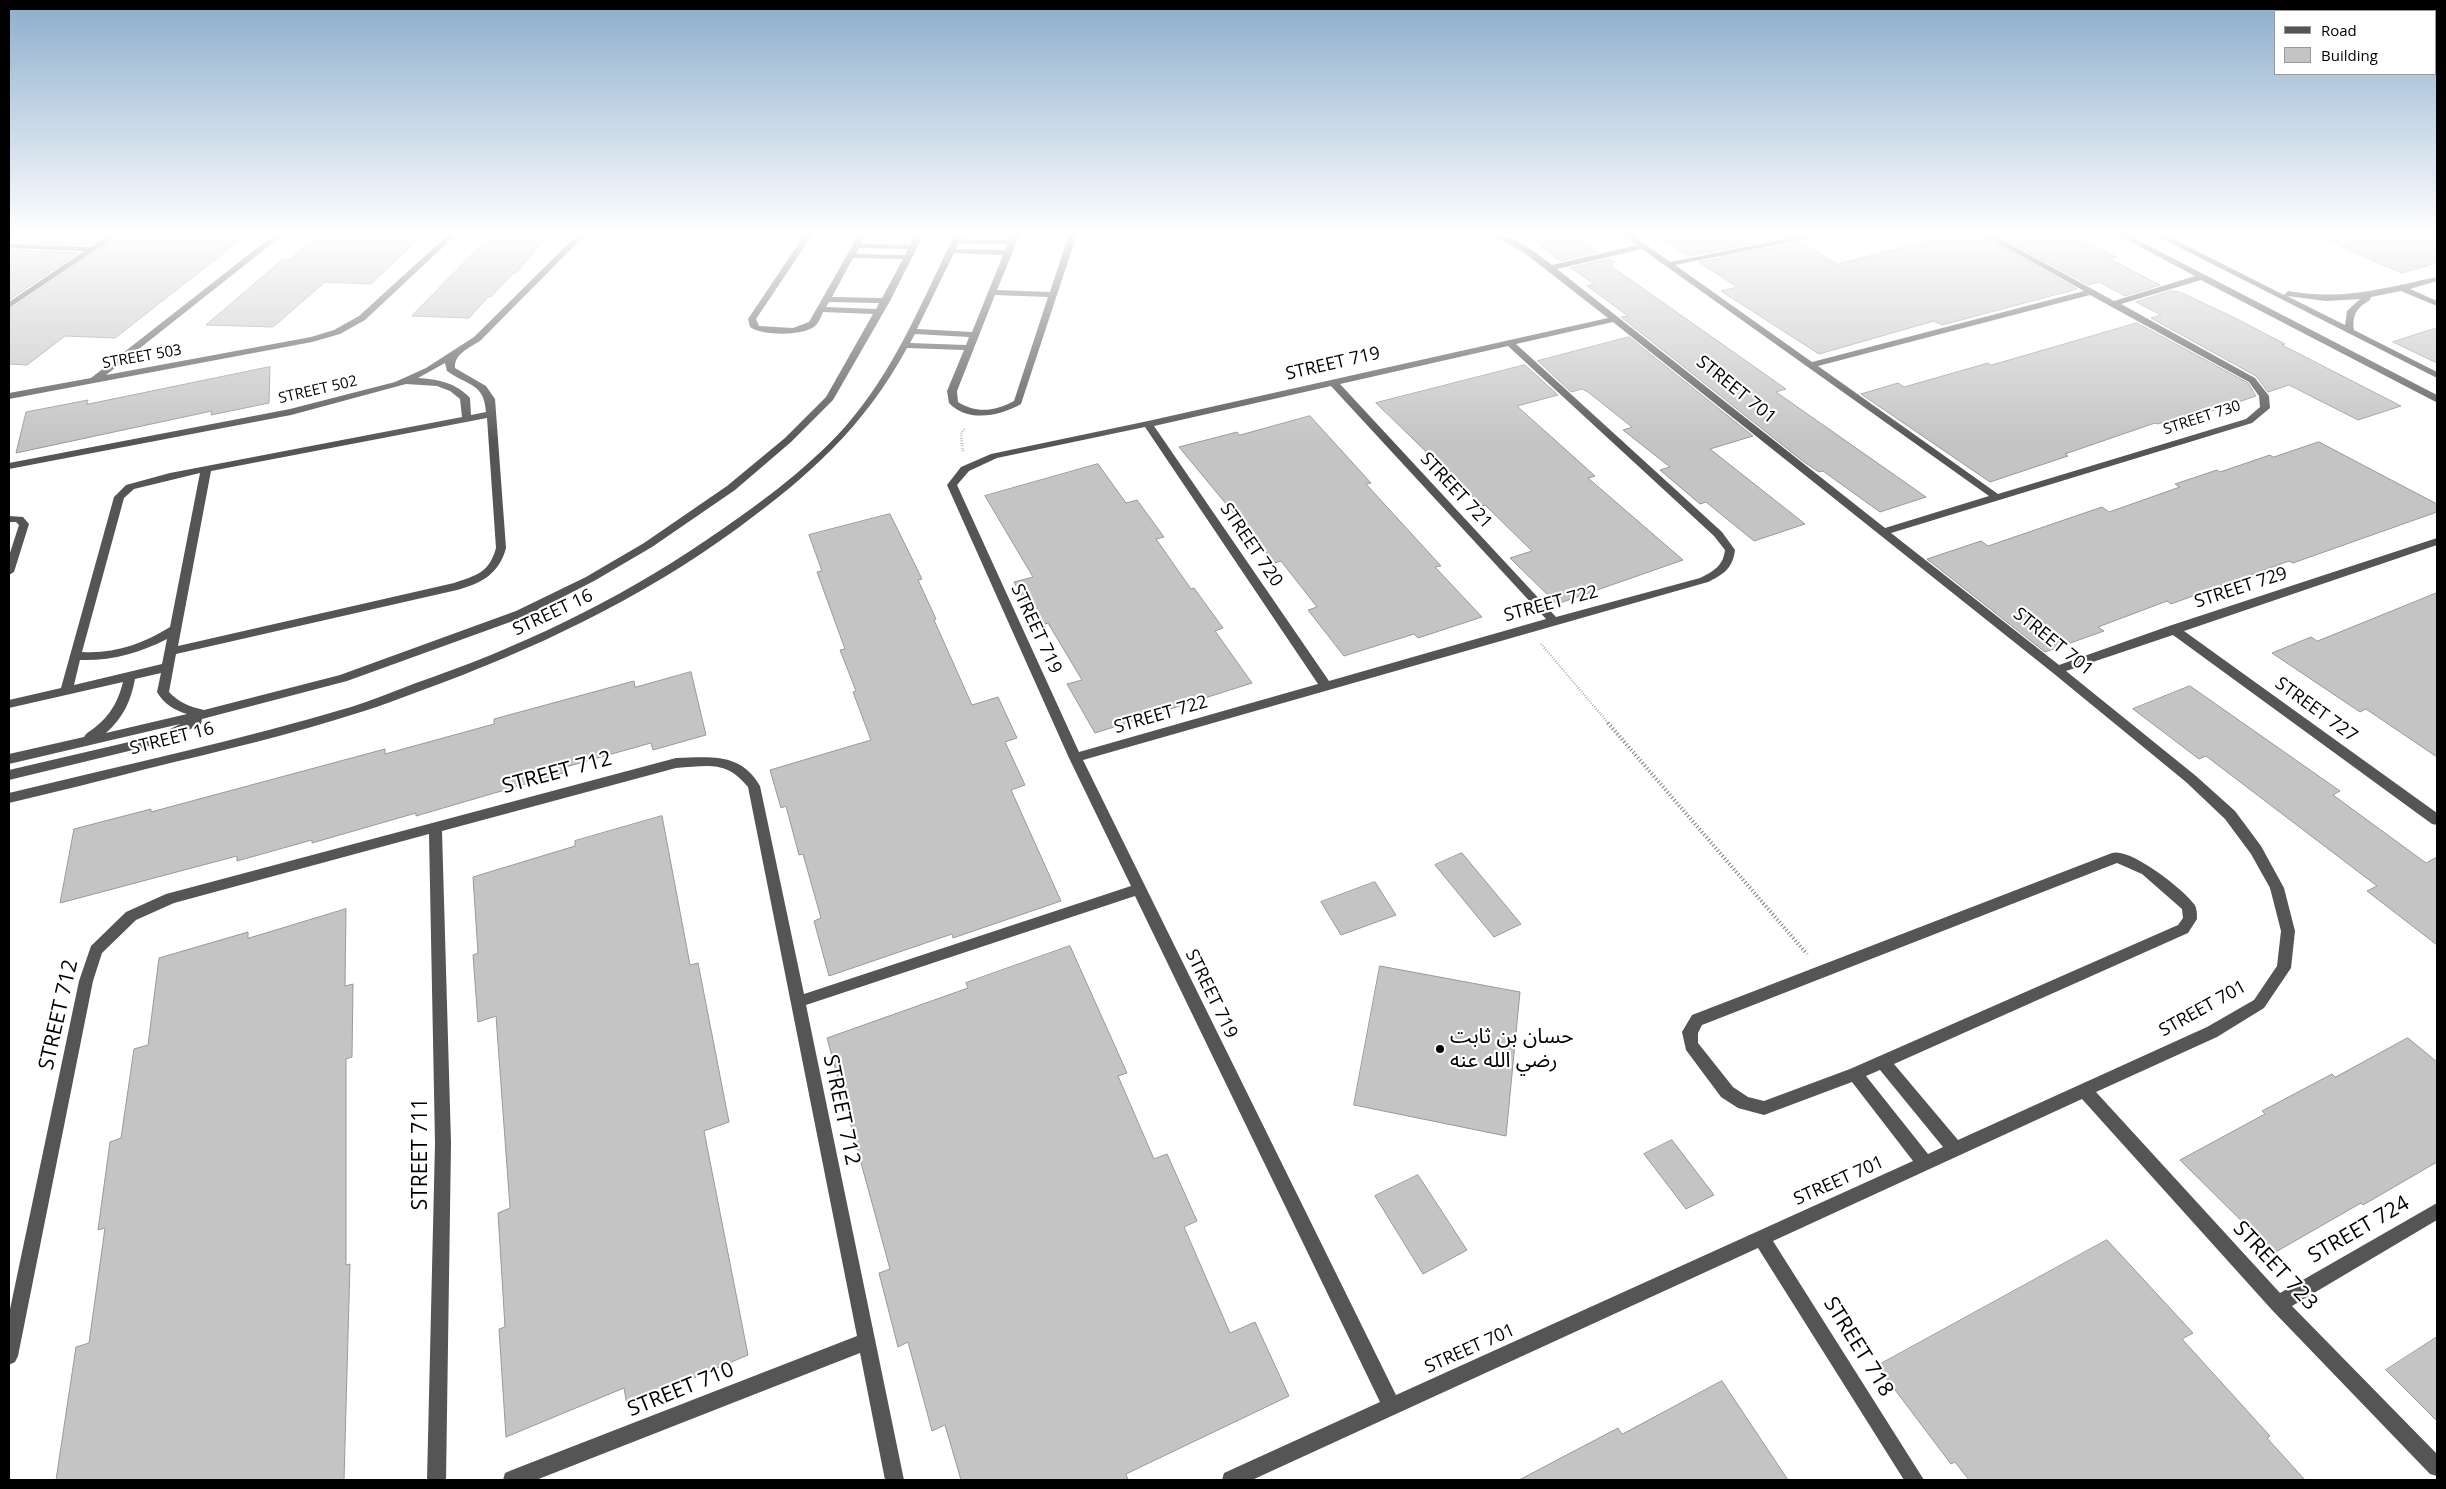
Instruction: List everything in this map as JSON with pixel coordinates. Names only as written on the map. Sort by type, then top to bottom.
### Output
[{"type":"street","points":[[94,380],[191,303]]},
{"type":"street","name":"STREET 503","points":[[9,396],[312,339],[337,332],[362,318],[378,303]]},
{"type":"street","name":"STREET 502","points":[[9,466],[291,412],[398,384],[455,355],[478,339],[513,303]]},
{"type":"street","points":[[764,303],[752,322],[757,328],[762,330],[801,330],[812,324],[824,303]]},
{"type":"street","name":"STREET 16","points":[[9,759],[210,713],[343,678],[520,614],[590,579],[640,550],[732,488],[788,440],[830,398],[885,303]]},
{"type":"street","name":"STREET 16","points":[[9,798],[358,708],[553,634],[621,600],[680,564],[786,487],[847,430],[877,391],[904,345],[925,303]]},
{"type":"street","points":[[987,303],[952,391],[952,398],[962,409],[973,412],[996,412],[1009,408],[1018,402],[1050,303]]},
{"type":"street","name":"STREET 701","points":[[1231,1480],[2212,1032],[2259,1004],[2284,968],[2288,932],[2277,888],[2256,850],[2230,815],[2191,779],[2057,670],[1596,303]]},
{"type":"street","points":[[1725,303],[1998,498]]},
{"type":"street","points":[[1810,365],[2047,303]]},
{"type":"street","points":[[2256,303],[2437,399]]},
{"type":"street","points":[[2297,303],[2437,374]]},
{"type":"street","points":[[2350,331],[2348,318],[2353,307],[2359,303]]},
{"type":"street","name":"STREET 730","points":[[1882,532],[2248,421],[2265,408],[2264,396],[2252,380],[2113,304]]},
{"type":"street","points":[[821,309],[880,312]]},
{"type":"street","name":"STREET 719","points":[[1392,1406],[1075,758],[959,505],[952,485],[966,469],[994,456],[1511,344],[1615,319]]},
{"type":"street","points":[[911,331],[975,335]]},
{"type":"street","name":"STREET 722","points":[[1075,758],[1325,685],[1704,580],[1721,572],[1729,561],[1730,550],[1718,534],[1511,344]]},
{"type":"street","points":[[904,345],[970,348]]},
{"type":"street","points":[[171,651],[457,586],[489,572],[498,564],[501,548],[491,414],[487,391],[450,369],[450,362],[455,355]]},
{"type":"street","points":[[398,384],[430,381],[459,392],[465,398],[466,419]]},
{"type":"street","name":"STREET 721","points":[[1334,383],[1554,621]]},
{"type":"street","points":[[66,691],[119,497],[130,487],[206,469],[491,414]]},
{"type":"street","name":"STREET 720","points":[[1148,424],[1325,685]]},
{"type":"street","points":[[206,469],[163,692],[168,700],[179,707],[210,713]]},
{"type":"street","points":[[9,519],[20,520],[24,524],[9,572]]},
{"type":"street","name":"STREET 729","points":[[2057,670],[2437,541]]},
{"type":"street","points":[[75,656],[104,656],[121,653],[150,643],[175,629]]},
{"type":"street","name":"STREET 727","points":[[2174,629],[2437,820]]},
{"type":"street","points":[[9,704],[168,667]]},
{"type":"street","points":[[80,743],[102,730],[121,710],[126,700],[130,676]]},
{"type":"street","points":[[9,775],[162,739],[210,713]]},
{"type":"street","name":"STREET 712","points":[[9,1356],[86,981],[96,950],[131,916],[171,898],[676,764],[717,761],[741,770],[754,786],[895,1480]]},
{"type":"street","name":"STREET 711","points":[[435,828],[444,1143],[437,1480]]},
{"type":"street","points":[[2117,857],[2147,870],[2189,907],[2190,919],[2184,929],[1882,1061],[1855,1074],[1764,1108],[1744,1103],[1727,1092],[1691,1045],[1690,1032],[1697,1020],[2117,857]]},
{"type":"street","points":[[798,1002],[1139,888]]},
{"type":"street","points":[[1882,1061],[1956,1150]]},
{"type":"street","points":[[1855,1074],[1926,1164]]},
{"type":"street","name":"STREET 723","points":[[2085,1091],[2278,1304],[2437,1468]]},
{"type":"street","name":"STREET 724","points":[[2278,1304],[2437,1211]]},
{"type":"street","name":"STREET 718","points":[[1762,1238],[1915,1480]]},
{"type":"street","name":"STREET 710","points":[[512,1480],[867,1341]]},
{"type":"path","points":[[966,469],[962,434],[973,412]]},
{"type":"path","points":[[1527,628],[1822,972]]},
{"type":"building","points":[[19,303],[159,303],[115,338],[65,336],[27,365],[9,364],[9,310]]},
{"type":"building","points":[[231,303],[300,303],[273,327],[206,325]]},
{"type":"building","points":[[424,303],[482,303],[469,318],[412,316]]},
{"type":"building","points":[[1611,303],[1664,303],[1786,389],[1776,392],[1926,497],[1880,512],[1823,471],[1819,472],[1804,462],[1621,317],[1628,316]]},
{"type":"building","points":[[1740,303],[2023,303],[1942,325],[1934,321],[1819,354]]},
{"type":"building","points":[[2139,303],[2204,303],[2401,406],[2358,420],[2289,385],[2268,392],[2256,376],[2151,318],[2161,315]]},
{"type":"building","points":[[2137,323],[2248,383],[2256,396],[2197,416],[2192,413],[2158,424],[2155,423],[2065,454],[2068,456],[1990,482],[1861,394],[1898,383],[1904,387],[1988,363],[1991,365]]},
{"type":"building","points":[[2437,328],[2437,363],[2393,342]]},
{"type":"building","points":[[1629,337],[1753,436],[1710,449],[1805,524],[1754,541],[1706,502],[1700,504],[1660,470],[1670,467],[1623,430],[1632,427],[1588,392],[1582,389],[1571,392],[1538,361]]},
{"type":"building","points":[[1525,365],[1558,395],[1517,406],[1595,476],[1588,478],[1683,560],[1557,604],[1510,558],[1532,551],[1485,505],[1482,506],[1376,403]]},
{"type":"building","points":[[270,367],[269,403],[211,415],[212,411],[16,453],[26,412],[88,400],[87,404]]},
{"type":"building","points":[[1310,416],[1371,483],[1366,484],[1441,566],[1435,567],[1482,617],[1418,638],[1414,634],[1344,656],[1308,610],[1317,607],[1281,561],[1275,563],[1179,447],[1237,432],[1239,435]]},
{"type":"building","points":[[2319,442],[2437,504],[2437,512],[2293,563],[2289,561],[2171,604],[2167,601],[2098,627],[2104,631],[2045,652],[1927,559],[1981,541],[1988,546],[2102,507],[2109,512],[2180,487],[2175,484],[2217,470],[2220,472],[2270,455],[2273,457]]},
{"type":"building","points":[[1098,464],[1126,503],[1137,500],[1164,537],[1156,539],[1191,589],[1194,588],[1223,628],[1215,631],[1252,683],[1095,733],[1067,684],[1082,680],[1048,623],[1038,626],[1014,582],[1033,577],[985,496]]},
{"type":"building","points":[[890,514],[922,579],[918,580],[972,705],[998,697],[1017,738],[1005,742],[1025,785],[1011,790],[1061,901],[953,938],[952,934],[829,976],[814,921],[821,918],[803,854],[799,855],[786,806],[781,808],[770,770],[871,740],[853,692],[856,691],[840,650],[845,649],[817,572],[822,571],[809,535]]},
{"type":"building","points":[[2437,593],[2437,757],[2366,709],[2360,712],[2272,653],[2311,637],[2317,641]]},
{"type":"building","points":[[691,672],[706,735],[653,750],[651,743],[562,768],[563,773],[416,816],[416,813],[312,843],[312,840],[237,861],[237,856],[60,903],[74,829],[151,809],[151,812],[385,749],[385,754],[494,724],[494,719],[634,681],[635,687]]},
{"type":"building","points":[[2190,686],[2340,791],[2333,795],[2426,863],[2437,857],[2437,945],[2367,891],[2377,886],[2206,756],[2199,759],[2133,709]]},
{"type":"building","points":[[662,816],[690,965],[698,963],[729,1122],[704,1131],[748,1355],[627,1406],[624,1388],[506,1437],[499,1329],[505,1327],[498,1213],[510,1208],[496,1016],[478,1022],[473,955],[478,953],[473,877],[575,846],[575,841]]},
{"type":"building","points":[[1462,853],[1521,924],[1494,937],[1435,865]]},
{"type":"building","points":[[1375,882],[1396,915],[1341,935],[1321,902]]},
{"type":"building","points":[[346,909],[345,986],[353,984],[352,1057],[346,1059],[346,1265],[350,1264],[344,1480],[56,1480],[76,1347],[89,1343],[105,1228],[98,1230],[110,1142],[121,1138],[134,1049],[148,1045],[159,958],[248,932],[248,938]]},
{"type":"building","points":[[1070,946],[1127,1073],[1118,1076],[1154,1159],[1167,1154],[1197,1221],[1184,1227],[1230,1333],[1255,1322],[1289,1396],[1126,1474],[1128,1480],[961,1480],[945,1425],[932,1431],[908,1342],[898,1347],[879,1273],[890,1269],[827,1038],[968,988],[966,983]]},
{"type":"building","name":"حسان بن ثابت رضي الله عنه","points":[[1380,966],[1520,992],[1506,1136],[1354,1105]]},
{"type":"building","points":[[2408,1038],[2437,1062],[2437,1162],[2274,1253],[2180,1160],[2265,1114],[2262,1111],[2332,1074],[2335,1077]]},
{"type":"building","points":[[1672,1140],[1714,1195],[1686,1209],[1644,1154]]},
{"type":"building","points":[[1418,1175],[1467,1250],[1423,1274],[1375,1196]]},
{"type":"building","points":[[2107,1240],[2193,1333],[2182,1339],[2270,1436],[2267,1438],[2305,1480],[1969,1480],[1955,1462],[1951,1464],[1877,1366]]},
{"type":"building","points":[[2437,1337],[2437,1421],[2386,1370]]},
{"type":"building","points":[[1722,1381],[1788,1480],[1519,1480],[1618,1428],[1622,1434]]},
{"type":"place","name":"حسان بن ثابت رضي الله عنه","points":[[1440,1049]]}]
